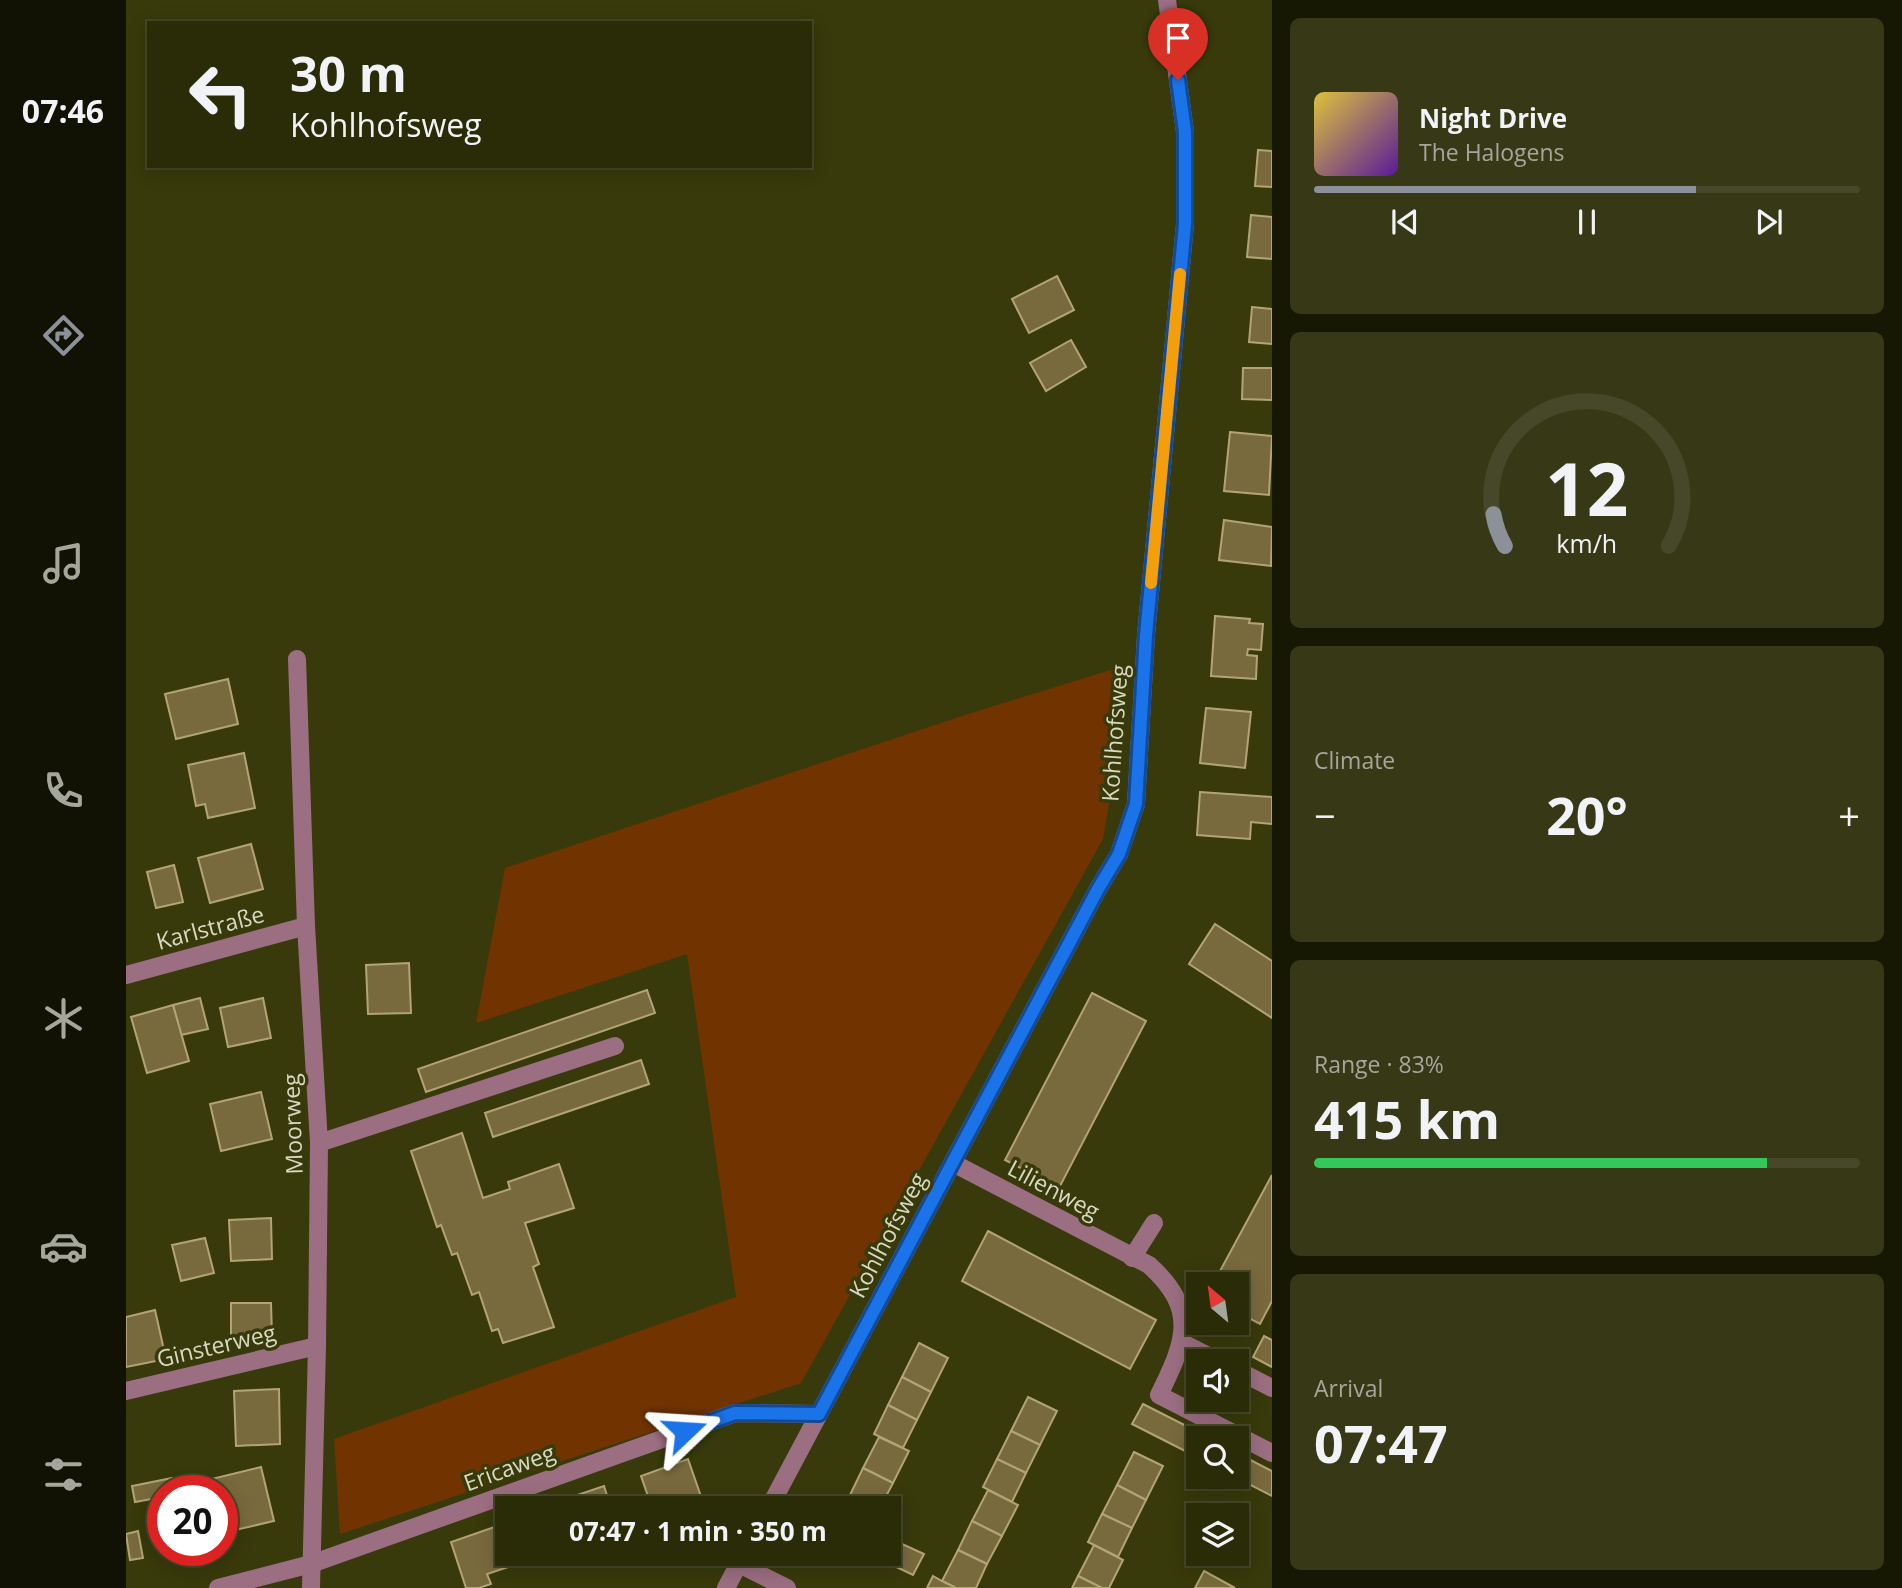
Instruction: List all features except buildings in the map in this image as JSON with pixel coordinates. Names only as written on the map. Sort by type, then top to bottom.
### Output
[{"type":"street","name":"Kohlhofsweg","points":[[775,1496],[1119,854],[1136,804],[1146,635],[1185,224],[1185,132],[1167,0]]},
{"type":"street","name":"Moorweg","points":[[297,659],[306,926],[319,1143],[311,1588]]},
{"type":"street","name":"Karlstraße","points":[[126,975],[306,926]]},
{"type":"street","points":[[319,1143],[615,1046]]},
{"type":"street","name":"Lilienweg","points":[[953,1163],[1149,1265],[1172,1293],[1182,1318],[1181,1342]]},
{"type":"street","points":[[1132,1258],[1154,1223]]},
{"type":"street","points":[[1195,1349],[1181,1342],[1178,1356],[1159,1395],[1272,1453]]},
{"type":"street","name":"Ginsterweg","points":[[126,1391],[317,1346]]},
{"type":"street","points":[[1249,1376],[1272,1388]]},
{"type":"street","name":"Ericaweg","points":[[218,1588],[310,1564],[735,1413],[819,1414]]},
{"type":"street","points":[[726,1588],[738,1566]]},
{"type":"street","points":[[753,1566],[787,1588]]},
{"type":"shaded area","points":[[1133,663],[1103,839],[801,1383],[340,1534],[334,1439],[736,1297],[687,954],[476,1023],[505,868],[965,715]]},
{"type":"slow traffic","points":[[1151,583],[1180,274]]},
{"type":"route","points":[[685,1431],[735,1413],[819,1414],[1119,854],[1136,804],[1146,635],[1185,224],[1185,132],[1178,80]]}]
